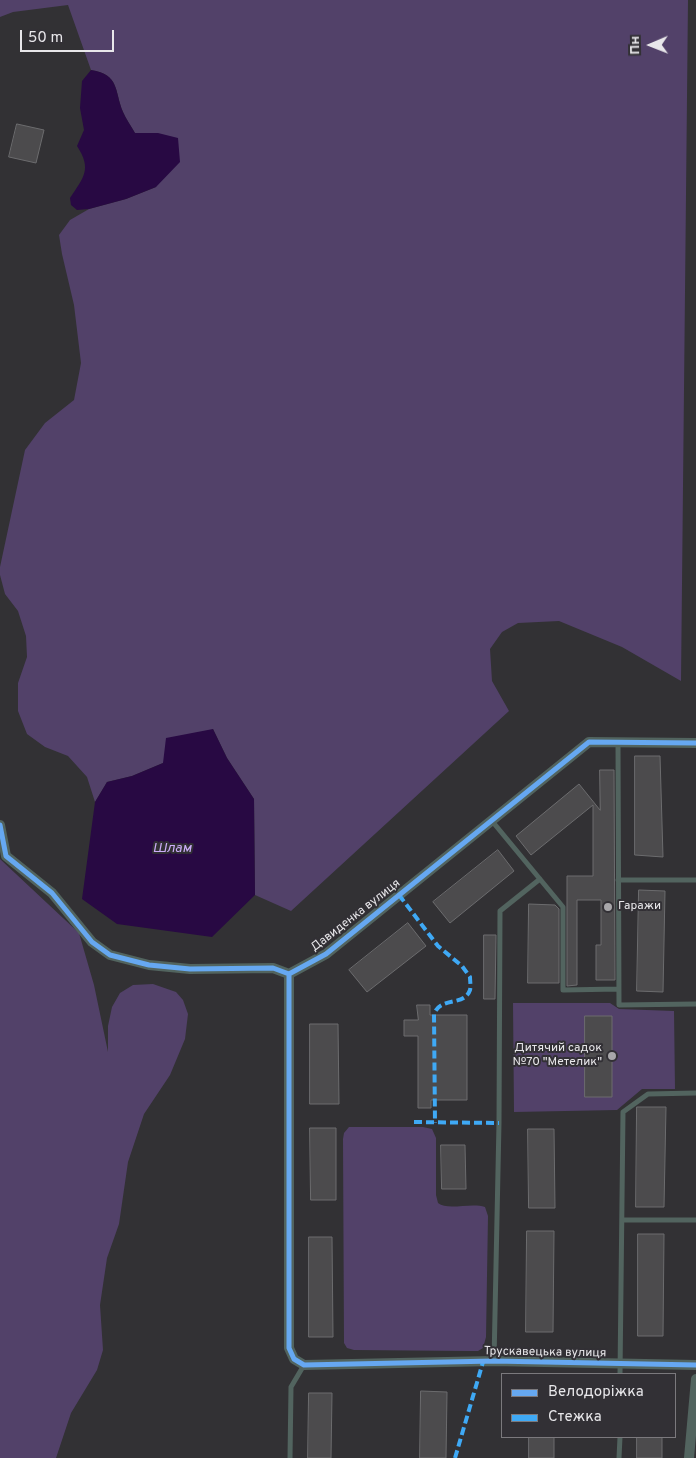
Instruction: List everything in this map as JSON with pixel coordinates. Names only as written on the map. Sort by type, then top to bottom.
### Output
[{"type":"street","name":"Давиденка вулиця","points":[[289,974],[326,954],[589,742],[696,743]]},
{"type":"street","points":[[0,825],[6,856],[52,893],[92,942],[110,954],[149,965],[190,969],[272,968],[289,974],[289,1348],[294,1359],[304,1365]]},
{"type":"street","name":"Трускавецька вулиця","points":[[304,1365],[494,1361],[620,1369],[696,1365]]},
{"type":"street","points":[[689,1458],[696,1380]]},
{"type":"lane","points":[[618,742],[619,1005],[696,1004]]},
{"type":"lane","points":[[492,821],[563,907],[563,990],[619,989]]},
{"type":"lane","points":[[494,1361],[499,1123],[500,911],[540,879]]},
{"type":"lane","points":[[618,880],[696,880]]},
{"type":"lane","points":[[620,1369],[623,1112],[648,1094],[696,1093]]},
{"type":"lane","points":[[622,1220],[696,1220]]},
{"type":"lane","points":[[290,1458],[291,1386],[304,1365]]},
{"type":"lane","points":[[620,1438],[620,1458]]},
{"type":"shaded area","points":[[0,0],[688,0],[681,681],[622,647],[559,621],[518,623],[502,632],[490,649],[492,681],[509,711],[291,911],[255,895],[254,799],[227,758],[213,729],[163,763],[132,776],[107,782],[95,802],[87,777],[68,756],[45,747],[27,734],[18,711],[18,683],[27,657],[26,636],[18,611],[5,594],[0,567],[25,450],[45,423],[74,400],[81,363],[74,305],[59,235],[70,220],[89,209],[126,199],[156,187],[158,133],[135,133],[123,112],[117,90],[111,80],[100,72],[91,70],[68,5],[13,12],[0,17]]},
{"type":"shaded area","points":[[0,859],[79,933],[94,985],[108,1052],[108,1026],[112,1007],[120,993],[133,985],[153,984],[176,992],[183,1000],[188,1014],[185,1039],[170,1075],[144,1114],[128,1162],[119,1224],[107,1258],[100,1305],[103,1350],[97,1370],[71,1413],[56,1458],[0,1458]]},
{"type":"shaded area","points":[[513,1003],[610,1003],[619,1009],[674,1011],[675,1089],[642,1089],[617,1110],[514,1112]]},
{"type":"shaded area","points":[[349,1127],[423,1127],[432,1129],[436,1138],[436,1195],[438,1203],[448,1206],[473,1205],[485,1207],[488,1216],[486,1337],[483,1348],[478,1351],[354,1350],[347,1348],[344,1343],[343,1139],[344,1133]]},
{"type":"water","points":[[91,70],[107,76],[115,85],[123,112],[135,133],[158,133],[178,138],[180,162],[156,187],[126,199],[89,209],[77,210],[71,205],[70,198],[82,178],[85,167],[82,154],[77,146],[84,130],[80,108],[82,81]]},
{"type":"water","name":"Шлам","points":[[213,729],[227,758],[254,799],[255,895],[212,937],[117,924],[82,899],[95,802],[107,782],[132,776],[163,763],[166,738]]},
{"type":"building","points":[[17,124],[44,130],[36,163],[9,157]]},
{"type":"building","points":[[635,756],[660,756],[663,857],[635,855]]},
{"type":"building","points":[[600,770],[614,770],[615,980],[596,980],[596,945],[601,945],[601,900],[577,900],[577,985],[567,986],[567,876],[593,876],[593,805],[531,855],[516,836],[579,784],[600,810]]},
{"type":"building","points":[[498,850],[514,871],[450,923],[433,902]]},
{"type":"building","points":[[639,890],[665,891],[663,992],[637,991]]},
{"type":"building","points":[[529,904],[555,905],[559,909],[559,983],[528,983]]},
{"type":"building","points":[[408,923],[426,946],[367,992],[349,970]]},
{"type":"building","points":[[484,935],[496,935],[495,999],[484,999]]},
{"type":"building","points":[[417,1005],[430,1005],[430,1015],[467,1015],[467,1100],[431,1100],[431,1108],[418,1108],[418,1036],[404,1036],[404,1020],[418,1020]]},
{"type":"building","points":[[585,1016],[612,1016],[612,1097],[585,1097]]},
{"type":"building","points":[[310,1024],[338,1024],[339,1104],[310,1104]]},
{"type":"building","points":[[637,1107],[666,1107],[664,1207],[636,1207]]},
{"type":"building","points":[[310,1128],[336,1128],[336,1200],[311,1200]]},
{"type":"building","points":[[528,1129],[554,1129],[555,1208],[529,1208]]},
{"type":"building","points":[[441,1145],[465,1145],[466,1189],[442,1189]]},
{"type":"building","points":[[527,1231],[554,1231],[553,1332],[526,1332]]},
{"type":"building","points":[[638,1234],[664,1234],[663,1336],[638,1336]]},
{"type":"building","points":[[309,1237],[332,1237],[333,1337],[309,1337]]},
{"type":"building","points":[[421,1391],[447,1392],[446,1458],[420,1458]]},
{"type":"building","points":[[309,1393],[332,1393],[331,1458],[308,1458]]},
{"type":"building","points":[[529,1438],[554,1438],[554,1458],[529,1458]]},
{"type":"building","points":[[637,1438],[662,1438],[662,1458],[637,1458]]},
{"type":"marked path","points":[[399,895],[438,946],[462,966],[470,977],[470,990],[467,995],[442,1005],[437,1008],[434,1014],[435,1123]]},
{"type":"marked path","points":[[414,1122],[499,1123]]},
{"type":"marked path","points":[[455,1458],[483,1362]]},
{"type":"cycle path","points":[[289,974],[326,954],[589,742],[696,743]]},
{"type":"cycle path","points":[[0,825],[6,856],[52,893],[92,942],[110,955],[149,965],[190,969],[273,968],[289,974]]},
{"type":"cycle path","points":[[289,974],[289,1348],[294,1359],[304,1365],[494,1361],[696,1365]]},
{"type":"place","name":"Гаражи","points":[[608,907]]},
{"type":"place","name":"Дитячий садок №70 \"Метелик\"","points":[[612,1056]]}]
